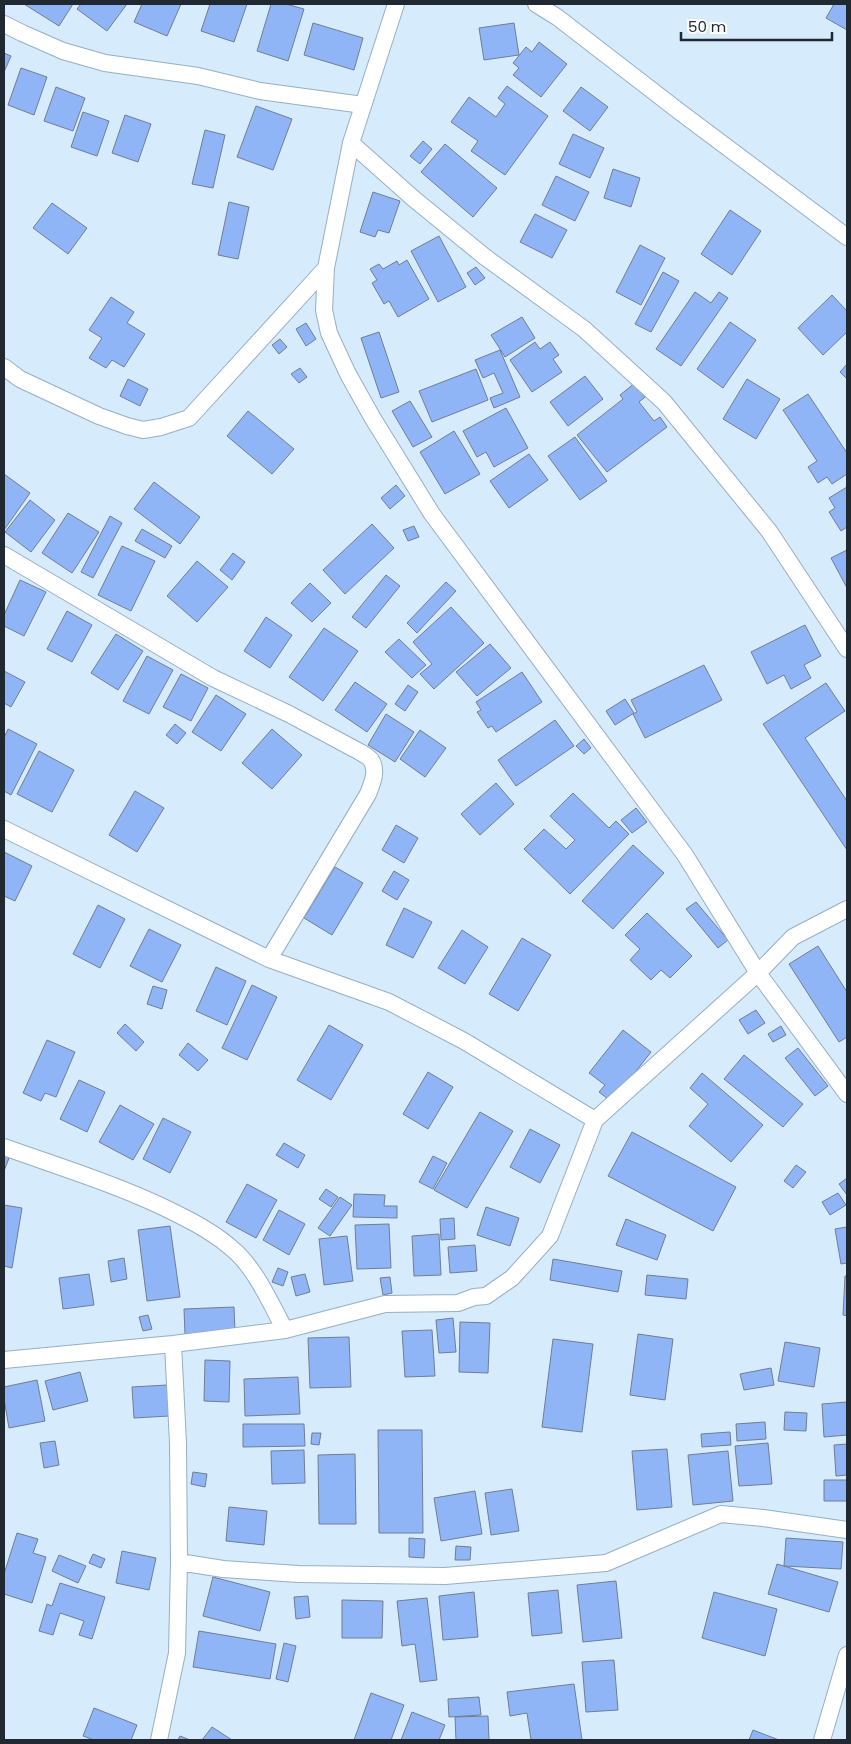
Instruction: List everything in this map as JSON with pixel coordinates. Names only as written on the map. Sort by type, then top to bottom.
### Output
[{"type":"street","points":[[396,4],[351,143],[326,268],[324,310],[329,333],[348,374],[377,425],[432,514],[685,855],[758,972],[847,1094]]},
{"type":"street","points":[[536,4],[557,17],[847,237]]},
{"type":"street","points":[[4,24],[63,50],[105,63],[198,76],[260,91],[363,105]]},
{"type":"street","points":[[351,143],[414,199],[485,257],[584,329],[664,402],[769,531],[847,649]]},
{"type":"street","points":[[4,367],[20,379],[99,416],[143,430],[161,427],[189,418],[326,268]]},
{"type":"street","points":[[4,555],[213,678],[289,714],[360,752],[371,760],[374,780],[368,794],[269,959]]},
{"type":"street","points":[[4,829],[269,959],[390,1002],[464,1041],[595,1120]]},
{"type":"street","points":[[4,1360],[173,1344],[285,1330],[385,1304],[458,1303],[474,1296],[486,1296],[512,1278],[550,1236],[595,1120],[758,972],[793,937],[847,909]]},
{"type":"street","points":[[4,1147],[138,1196],[190,1220],[216,1236],[238,1254],[262,1286],[285,1330]]},
{"type":"street","points":[[159,1740],[177,1653],[179,1562],[178,1443],[173,1344]]},
{"type":"street","points":[[179,1562],[223,1569],[298,1574],[445,1576],[606,1563],[721,1514],[847,1530]]},
{"type":"street","points":[[822,1740],[847,1654]]},
{"type":"building","points":[[24,4],[73,4],[59,26]]},
{"type":"building","points":[[81,4],[127,4],[107,31],[77,9]]},
{"type":"building","points":[[142,4],[181,4],[167,36],[134,22]]},
{"type":"building","points":[[210,4],[247,4],[234,42],[201,31]]},
{"type":"building","points":[[271,4],[286,4],[304,9],[288,61],[257,51]]},
{"type":"building","points":[[834,4],[847,4],[847,30],[826,18]]},
{"type":"building","points":[[313,23],[363,38],[354,70],[304,55]]},
{"type":"building","points":[[514,23],[519,55],[484,60],[479,28]]},
{"type":"building","points":[[539,42],[567,64],[541,97],[513,75],[519,68],[513,63],[526,47],[532,52]]},
{"type":"building","points":[[4,53],[11,56],[4,72]]},
{"type":"building","points":[[21,68],[47,77],[34,115],[8,105]]},
{"type":"building","points":[[507,86],[548,116],[505,175],[471,151],[478,141],[451,122],[469,97],[496,117],[505,104],[498,98]]},
{"type":"building","points":[[56,87],[85,98],[73,131],[44,121]]},
{"type":"building","points":[[581,87],[608,107],[590,131],[563,111]]},
{"type":"building","points":[[256,106],[292,119],[273,170],[237,157]]},
{"type":"building","points":[[83,112],[109,121],[97,156],[71,147]]},
{"type":"building","points":[[125,115],[151,124],[138,162],[112,153]]},
{"type":"building","points":[[205,130],[225,135],[213,188],[192,184]]},
{"type":"building","points":[[573,134],[604,148],[590,178],[559,164]]},
{"type":"building","points":[[423,141],[432,149],[420,164],[410,156]]},
{"type":"building","points":[[445,144],[497,188],[473,217],[421,172]]},
{"type":"building","points":[[613,169],[640,178],[631,207],[604,198]]},
{"type":"building","points":[[556,176],[589,192],[575,221],[542,205]]},
{"type":"building","points":[[373,192],[400,201],[389,233],[378,230],[375,237],[360,232]]},
{"type":"building","points":[[229,202],[249,207],[238,259],[218,255]]},
{"type":"building","points":[[52,203],[87,228],[68,254],[33,228]]},
{"type":"building","points":[[730,210],[761,231],[732,275],[701,254]]},
{"type":"building","points":[[535,214],[567,230],[552,258],[520,242]]},
{"type":"building","points":[[439,236],[466,287],[438,302],[411,251]]},
{"type":"building","points":[[640,245],[665,258],[641,305],[616,292]]},
{"type":"building","points":[[407,260],[429,299],[398,317],[389,301],[384,304],[372,283],[377,280],[370,269],[379,264],[383,269],[397,261],[399,265]]},
{"type":"building","points":[[476,267],[485,278],[475,285],[467,273]]},
{"type":"building","points":[[663,272],[679,281],[651,332],[635,324]]},
{"type":"building","points":[[695,292],[711,303],[719,292],[728,298],[681,366],[656,349]]},
{"type":"building","points":[[832,295],[847,311],[847,332],[823,355],[798,328]]},
{"type":"building","points":[[111,297],[134,312],[127,323],[145,334],[124,367],[112,360],[106,368],[89,358],[102,338],[89,330]]},
{"type":"building","points":[[522,317],[535,338],[505,357],[491,335]]},
{"type":"building","points":[[730,322],[756,340],[723,388],[697,369]]},
{"type":"building","points":[[306,323],[316,339],[306,346],[296,329]]},
{"type":"building","points":[[379,332],[399,392],[381,398],[361,338]]},
{"type":"building","points":[[280,339],[287,347],[279,354],[272,345]]},
{"type":"building","points":[[535,342],[540,349],[550,342],[559,355],[553,359],[562,372],[532,392],[510,360]]},
{"type":"building","points":[[500,350],[520,397],[494,408],[490,398],[503,393],[494,373],[483,378],[475,360]]},
{"type":"building","points":[[847,364],[847,379],[840,372]]},
{"type":"building","points":[[300,368],[307,377],[299,383],[291,374]]},
{"type":"building","points":[[476,369],[488,400],[432,422],[419,391]]},
{"type":"building","points":[[585,376],[603,399],[568,426],[550,402]]},
{"type":"building","points":[[128,379],[148,389],[140,406],[120,396]]},
{"type":"building","points":[[747,379],[780,399],[756,439],[723,419]]},
{"type":"building","points":[[635,383],[645,397],[639,402],[654,421],[660,417],[667,427],[607,472],[577,435],[623,399],[620,395]]},
{"type":"building","points":[[808,394],[847,453],[847,474],[832,484],[827,477],[818,483],[808,467],[817,461],[783,410]]},
{"type":"building","points":[[410,401],[432,437],[413,447],[392,411]]},
{"type":"building","points":[[506,408],[528,448],[494,467],[486,452],[477,457],[463,431]]},
{"type":"building","points":[[248,411],[294,449],[272,474],[227,436]]},
{"type":"building","points":[[454,431],[480,474],[445,494],[420,452]]},
{"type":"building","points":[[575,437],[607,481],[580,500],[548,456]]},
{"type":"building","points":[[529,454],[548,480],[509,508],[490,481]]},
{"type":"building","points":[[4,474],[30,493],[4,530]]},
{"type":"building","points":[[154,482],[200,517],[180,544],[134,509]]},
{"type":"building","points":[[396,485],[405,496],[390,509],[381,498]]},
{"type":"building","points":[[847,487],[847,527],[841,531],[829,512],[835,508],[829,498]]},
{"type":"building","points":[[30,500],[55,520],[31,552],[5,532]]},
{"type":"building","points":[[68,513],[99,532],[72,573],[42,553]]},
{"type":"building","points":[[110,516],[122,523],[93,578],[81,572]]},
{"type":"building","points":[[372,524],[394,548],[345,594],[323,570]]},
{"type":"building","points":[[414,526],[419,537],[408,541],[403,530]]},
{"type":"building","points":[[142,529],[172,546],[165,558],[135,541]]},
{"type":"building","points":[[122,546],[155,561],[131,611],[98,595]]},
{"type":"building","points":[[847,550],[847,588],[831,558]]},
{"type":"building","points":[[233,553],[245,562],[232,580],[220,570]]},
{"type":"building","points":[[197,561],[228,587],[197,622],[167,596]]},
{"type":"building","points":[[386,575],[400,586],[366,628],[352,617]]},
{"type":"building","points":[[20,580],[46,592],[24,636],[4,626],[4,615]]},
{"type":"building","points":[[446,582],[456,591],[417,633],[407,623]]},
{"type":"building","points":[[310,583],[331,603],[312,622],[291,603]]},
{"type":"building","points":[[451,607],[484,643],[434,689],[420,674],[432,664],[413,642]]},
{"type":"building","points":[[67,611],[92,625],[72,662],[47,649]]},
{"type":"building","points":[[266,617],[292,635],[270,668],[244,651]]},
{"type":"building","points":[[805,625],[821,656],[804,665],[811,678],[791,689],[784,675],[767,684],[751,652]]},
{"type":"building","points":[[324,628],[358,651],[323,701],[289,677]]},
{"type":"building","points":[[116,634],[143,651],[118,690],[91,673]]},
{"type":"building","points":[[399,639],[426,665],[412,678],[385,652]]},
{"type":"building","points":[[490,644],[511,668],[477,696],[456,672]]},
{"type":"building","points":[[147,656],[173,670],[149,714],[123,701]]},
{"type":"building","points":[[704,665],[722,700],[645,738],[633,714],[637,712],[631,700]]},
{"type":"building","points":[[4,671],[25,682],[11,707],[4,703]]},
{"type":"building","points":[[522,672],[542,702],[496,732],[492,726],[488,728],[477,712],[481,710],[476,702]]},
{"type":"building","points":[[181,674],[208,688],[191,721],[163,707]]},
{"type":"building","points":[[355,682],[387,704],[367,732],[335,710]]},
{"type":"building","points":[[826,683],[845,711],[805,738],[847,801],[847,850],[763,724]]},
{"type":"building","points":[[408,685],[418,692],[405,711],[395,704]]},
{"type":"building","points":[[216,695],[246,714],[221,751],[192,732]]},
{"type":"building","points":[[625,699],[634,713],[615,725],[606,711]]},
{"type":"building","points":[[386,714],[414,732],[395,762],[368,745]]},
{"type":"building","points":[[555,720],[574,746],[516,786],[498,760]]},
{"type":"building","points":[[175,724],[186,733],[177,744],[166,735]]},
{"type":"building","points":[[8,729],[37,744],[11,795],[4,791],[4,738]]},
{"type":"building","points":[[272,729],[302,755],[272,789],[242,763]]},
{"type":"building","points":[[420,730],[446,748],[425,777],[400,759]]},
{"type":"building","points":[[584,739],[591,748],[584,754],[576,746]]},
{"type":"building","points":[[39,751],[74,770],[52,812],[17,794]]},
{"type":"building","points":[[496,783],[514,804],[480,835],[461,814]]},
{"type":"building","points":[[135,791],[164,808],[137,852],[109,835]]},
{"type":"building","points":[[573,793],[609,828],[616,821],[629,834],[570,894],[524,849],[544,829],[566,849],[575,840],[550,816]]},
{"type":"building","points":[[636,808],[647,822],[632,833],[621,820]]},
{"type":"building","points":[[396,825],[418,838],[404,863],[382,850]]},
{"type":"building","points":[[633,845],[664,873],[613,929],[582,901]]},
{"type":"building","points":[[4,852],[32,866],[15,901],[4,896]]},
{"type":"building","points":[[335,867],[363,883],[332,935],[304,918]]},
{"type":"building","points":[[394,871],[409,880],[397,900],[382,891]]},
{"type":"building","points":[[696,902],[728,940],[718,948],[686,909]]},
{"type":"building","points":[[98,905],[125,919],[100,968],[73,954]]},
{"type":"building","points":[[404,908],[432,922],[413,958],[386,945]]},
{"type":"building","points":[[647,913],[692,956],[670,978],[661,970],[651,980],[630,960],[640,949],[625,935]]},
{"type":"building","points":[[149,929],[181,945],[162,982],[130,966]]},
{"type":"building","points":[[462,930],[488,947],[465,984],[438,968]]},
{"type":"building","points":[[522,938],[551,955],[518,1011],[489,994]]},
{"type":"building","points":[[818,946],[847,992],[847,1037],[839,1042],[789,964]]},
{"type":"building","points":[[216,967],[246,981],[227,1025],[196,1011]]},
{"type":"building","points":[[252,985],[277,997],[247,1060],[222,1048]]},
{"type":"building","points":[[153,986],[167,990],[162,1009],[147,1004]]},
{"type":"building","points":[[756,1010],[765,1023],[748,1034],[739,1020]]},
{"type":"building","points":[[125,1024],[144,1042],[136,1051],[117,1033]]},
{"type":"building","points":[[329,1025],[363,1045],[331,1100],[297,1080]]},
{"type":"building","points":[[781,1026],[786,1035],[773,1042],[768,1034]]},
{"type":"building","points":[[623,1030],[651,1052],[612,1102],[599,1092],[605,1085],[589,1073]]},
{"type":"building","points":[[47,1040],[75,1052],[56,1097],[45,1093],[41,1101],[23,1093]]},
{"type":"building","points":[[188,1043],[208,1060],[198,1071],[179,1055]]},
{"type":"building","points":[[798,1048],[828,1086],[815,1096],[785,1058]]},
{"type":"building","points":[[744,1055],[803,1104],[783,1127],[724,1079]]},
{"type":"building","points":[[428,1072],[453,1087],[428,1129],[403,1114]]},
{"type":"building","points":[[702,1073],[763,1125],[731,1162],[689,1126],[708,1104],[690,1088]]},
{"type":"building","points":[[79,1080],[105,1092],[87,1132],[60,1119]]},
{"type":"building","points":[[120,1105],[154,1124],[133,1160],[99,1142]]},
{"type":"building","points":[[480,1112],[513,1131],[467,1208],[434,1190]]},
{"type":"building","points":[[163,1118],[191,1132],[170,1173],[143,1159]]},
{"type":"building","points":[[530,1129],[560,1145],[540,1183],[510,1167]]},
{"type":"building","points":[[632,1132],[736,1187],[713,1231],[608,1176]]},
{"type":"building","points":[[284,1143],[305,1155],[298,1168],[276,1155]]},
{"type":"building","points":[[4,1151],[11,1153],[4,1171]]},
{"type":"building","points":[[433,1156],[447,1163],[433,1189],[419,1182]]},
{"type":"building","points":[[796,1165],[806,1172],[793,1188],[784,1181]]},
{"type":"building","points":[[847,1178],[847,1195],[839,1184]]},
{"type":"building","points":[[247,1184],[277,1200],[256,1238],[226,1222]]},
{"type":"building","points":[[326,1189],[338,1197],[331,1207],[319,1199]]},
{"type":"building","points":[[838,1193],[846,1205],[830,1215],[822,1202]]},
{"type":"building","points":[[354,1194],[385,1195],[384,1206],[397,1206],[397,1218],[353,1217]]},
{"type":"building","points":[[340,1197],[352,1205],[330,1236],[318,1228]]},
{"type":"building","points":[[4,1205],[22,1208],[12,1268],[4,1266]]},
{"type":"building","points":[[486,1207],[519,1218],[510,1246],[477,1235]]},
{"type":"building","points":[[279,1210],[305,1224],[289,1255],[263,1240]]},
{"type":"building","points":[[454,1218],[455,1239],[441,1240],[440,1219]]},
{"type":"building","points":[[626,1219],[666,1235],[657,1260],[616,1245]]},
{"type":"building","points":[[389,1224],[391,1268],[357,1269],[355,1225]]},
{"type":"building","points":[[170,1226],[180,1297],[147,1301],[138,1230]]},
{"type":"building","points":[[847,1227],[847,1263],[841,1264],[835,1229]]},
{"type":"building","points":[[439,1234],[441,1275],[414,1276],[412,1236]]},
{"type":"building","points":[[347,1236],[353,1281],[324,1285],[319,1239]]},
{"type":"building","points":[[475,1245],[477,1271],[450,1273],[448,1247]]},
{"type":"building","points":[[124,1258],[127,1279],[111,1282],[108,1261]]},
{"type":"building","points":[[553,1259],[622,1271],[618,1292],[550,1280]]},
{"type":"building","points":[[278,1268],[288,1272],[283,1286],[272,1282]]},
{"type":"building","points":[[89,1274],[94,1305],[63,1309],[59,1278]]},
{"type":"building","points":[[305,1274],[310,1292],[296,1296],[291,1277]]},
{"type":"building","points":[[647,1275],[688,1279],[686,1299],[645,1295]]},
{"type":"building","points":[[845,1276],[847,1276],[847,1316],[843,1315]]},
{"type":"building","points":[[390,1277],[392,1293],[383,1295],[380,1278]]},
{"type":"building","points":[[234,1307],[235,1332],[185,1334],[184,1309]]},
{"type":"building","points":[[148,1315],[152,1329],[143,1331],[139,1317]]},
{"type":"building","points":[[453,1318],[456,1352],[439,1353],[436,1320]]},
{"type":"building","points":[[460,1322],[490,1323],[488,1373],[459,1372]]},
{"type":"building","points":[[432,1330],[435,1376],[405,1377],[402,1331]]},
{"type":"building","points":[[638,1334],[673,1339],[665,1400],[630,1395]]},
{"type":"building","points":[[349,1337],[351,1387],[310,1388],[308,1338]]},
{"type":"building","points":[[553,1339],[593,1344],[582,1432],[542,1427]]},
{"type":"building","points":[[785,1342],[820,1348],[814,1387],[778,1381]]},
{"type":"building","points":[[205,1360],[230,1361],[229,1402],[204,1401]]},
{"type":"building","points":[[771,1368],[774,1385],[744,1390],[740,1374]]},
{"type":"building","points":[[80,1372],[88,1401],[53,1410],[45,1381]]},
{"type":"building","points":[[298,1377],[300,1414],[245,1416],[244,1379]]},
{"type":"building","points":[[37,1380],[45,1421],[9,1428],[4,1387]]},
{"type":"building","points":[[167,1385],[169,1416],[134,1418],[132,1387]]},
{"type":"building","points":[[847,1402],[847,1435],[824,1437],[822,1404]]},
{"type":"building","points":[[785,1412],[807,1413],[806,1431],[784,1430]]},
{"type":"building","points":[[765,1422],[766,1439],[737,1441],[736,1424]]},
{"type":"building","points":[[243,1424],[304,1424],[305,1446],[243,1447]]},
{"type":"building","points":[[378,1430],[422,1430],[423,1533],[379,1533]]},
{"type":"building","points":[[730,1432],[731,1445],[702,1447],[701,1434]]},
{"type":"building","points":[[312,1433],[321,1433],[319,1445],[311,1444]]},
{"type":"building","points":[[55,1441],[59,1465],[44,1468],[40,1443]]},
{"type":"building","points":[[768,1443],[772,1484],[739,1486],[735,1446]]},
{"type":"building","points":[[847,1444],[847,1475],[836,1476],[834,1445]]},
{"type":"building","points":[[667,1449],[672,1507],[637,1510],[632,1451]]},
{"type":"building","points":[[304,1450],[305,1483],[272,1484],[271,1451]]},
{"type":"building","points":[[728,1451],[733,1501],[693,1505],[688,1455]]},
{"type":"building","points":[[355,1454],[356,1524],[319,1524],[318,1455]]},
{"type":"building","points":[[193,1472],[207,1474],[205,1487],[191,1484]]},
{"type":"building","points":[[824,1480],[847,1480],[847,1501],[824,1501]]},
{"type":"building","points":[[512,1489],[519,1531],[491,1535],[485,1493]]},
{"type":"building","points":[[475,1491],[482,1534],[441,1541],[434,1498]]},
{"type":"building","points":[[229,1507],[267,1511],[264,1545],[226,1541]]},
{"type":"building","points":[[17,1533],[38,1539],[33,1553],[46,1557],[32,1603],[4,1594],[4,1574]]},
{"type":"building","points":[[409,1538],[425,1539],[424,1558],[409,1557]]},
{"type":"building","points":[[786,1538],[843,1542],[841,1569],[784,1566]]},
{"type":"building","points":[[456,1546],[471,1547],[470,1560],[455,1560]]},
{"type":"building","points":[[122,1551],[156,1558],[149,1590],[116,1583]]},
{"type":"building","points":[[93,1554],[105,1559],[101,1568],[89,1563]]},
{"type":"building","points":[[59,1555],[86,1566],[78,1583],[52,1571]]},
{"type":"building","points":[[777,1564],[838,1582],[829,1612],[768,1594]]},
{"type":"building","points":[[213,1577],[270,1592],[260,1631],[203,1616]]},
{"type":"building","points":[[616,1581],[622,1638],[583,1642],[577,1585]]},
{"type":"building","points":[[60,1583],[105,1597],[92,1639],[79,1635],[84,1621],[60,1613],[53,1635],[39,1631],[47,1604],[52,1606]]},
{"type":"building","points":[[558,1590],[562,1633],[532,1636],[528,1593]]},
{"type":"building","points":[[474,1592],[478,1637],[443,1640],[439,1596]]},
{"type":"building","points":[[714,1592],[777,1609],[765,1656],[702,1638]]},
{"type":"building","points":[[308,1596],[310,1617],[296,1619],[294,1597]]},
{"type":"building","points":[[427,1598],[437,1680],[420,1682],[415,1644],[402,1646],[397,1601]]},
{"type":"building","points":[[342,1600],[383,1601],[382,1638],[342,1638]]},
{"type":"building","points":[[199,1631],[276,1644],[270,1679],[193,1667]]},
{"type":"building","points":[[284,1643],[296,1646],[288,1682],[276,1679]]},
{"type":"building","points":[[614,1660],[618,1710],[586,1712],[582,1662]]},
{"type":"building","points":[[574,1684],[582,1740],[531,1740],[527,1713],[510,1716],[507,1692]]},
{"type":"building","points":[[371,1693],[404,1705],[391,1740],[354,1740]]},
{"type":"building","points":[[479,1697],[481,1715],[449,1717],[448,1699]]},
{"type":"building","points":[[94,1708],[137,1725],[131,1740],[94,1740],[83,1736]]},
{"type":"building","points":[[412,1712],[445,1725],[439,1740],[401,1740]]},
{"type":"building","points":[[488,1716],[489,1740],[456,1740],[455,1717]]},
{"type":"building","points":[[212,1727],[232,1740],[202,1740]]},
{"type":"building","points":[[753,1730],[779,1740],[749,1740]]},
{"type":"building","points":[[180,1736],[190,1740],[178,1740]]}]
